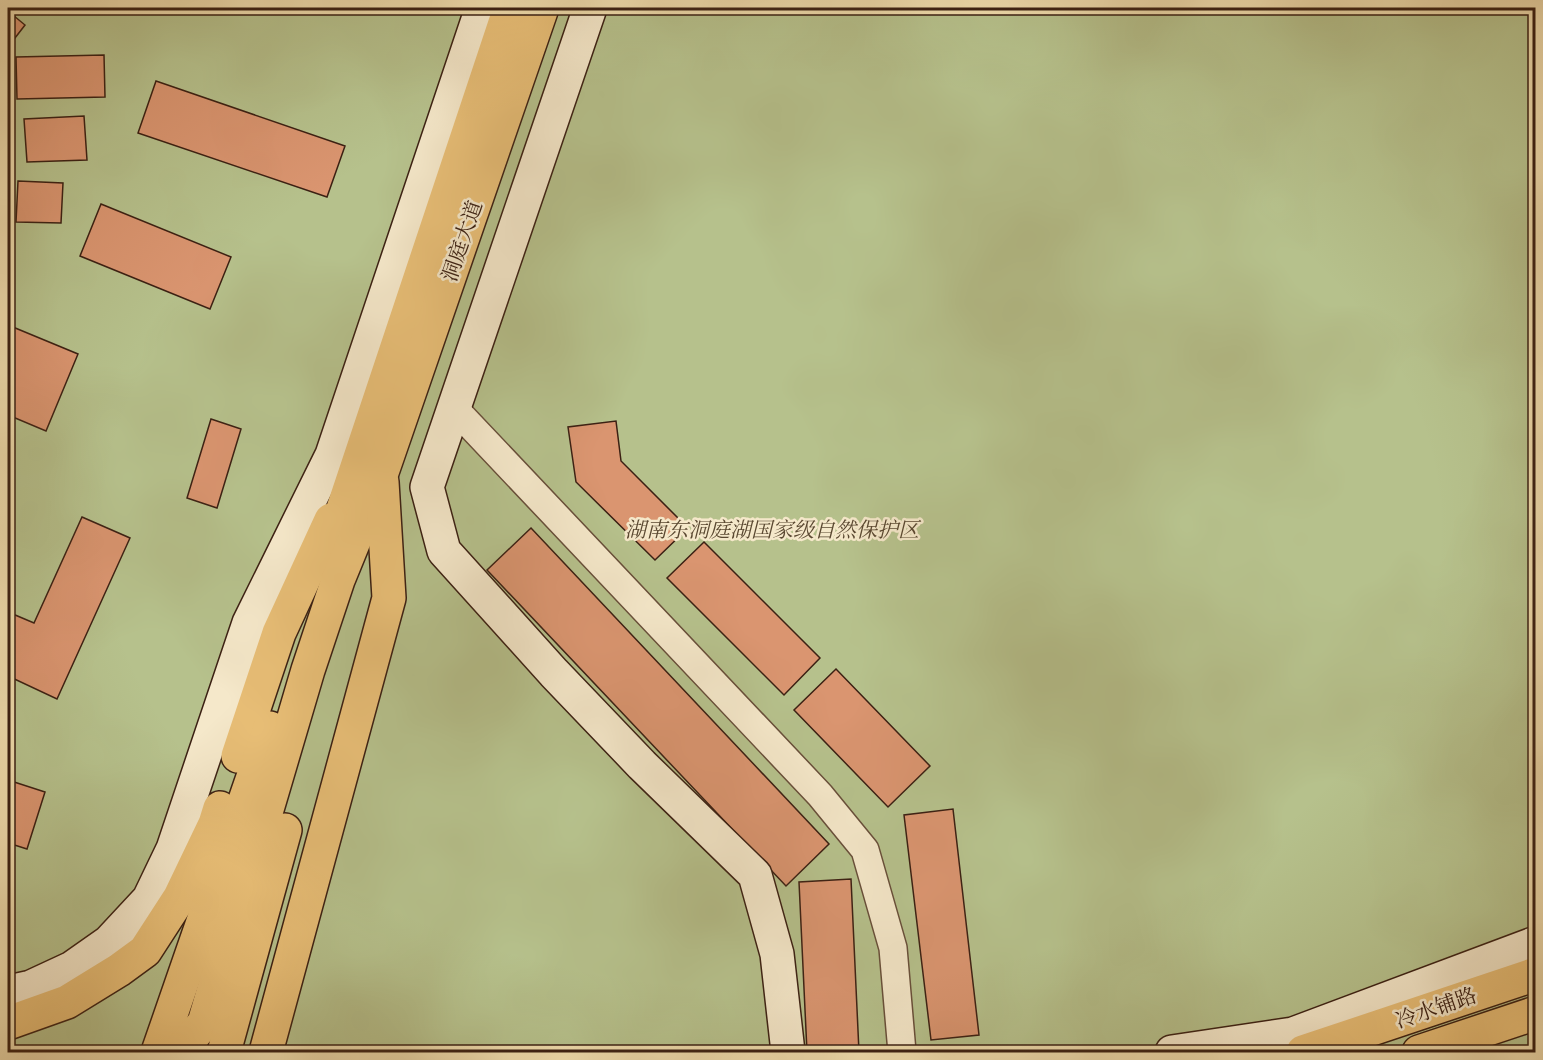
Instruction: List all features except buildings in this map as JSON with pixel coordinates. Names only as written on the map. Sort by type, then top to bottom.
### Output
[{"type":"main road","name":"洞庭大道","points":[[369,471],[510,8]]},
{"type":"main road","name":"洞庭大道","points":[[369,471],[542,8]]},
{"type":"main road","points":[[179,1053],[204,1023],[369,471]]},
{"type":"main road","points":[[8,1023],[68,1002],[145,951],[180,897],[215,824],[279,633],[369,471]]},
{"type":"main road","points":[[158,1053],[302,637],[369,471]]},
{"type":"main road","points":[[224,1053],[369,471]]},
{"type":"main road","points":[[267,1053],[389,598],[369,471]]},
{"type":"main road","name":"冷水铺路","points":[[1303,1053],[1536,974]]},
{"type":"main road","name":"冷水铺路","points":[[1419,1053],[1536,1013]]},
{"type":"street","points":[[8,992],[31,987],[72,968],[109,942],[149,898],[173,849],[249,623],[332,454],[482,8]]},
{"type":"street","points":[[590,8],[427,487],[444,551],[642,765],[755,874],[777,954],[788,1053]]},
{"type":"street","points":[[453,407],[796,770],[866,850],[893,948],[902,1053]]},
{"type":"street","points":[[1172,1053],[1293,1034],[1536,943]]},
{"type":"green space","name":"湖南东洞庭湖国家级自然保护区","points":[[8,8],[1535,8],[1535,1052],[8,1052]]}]
